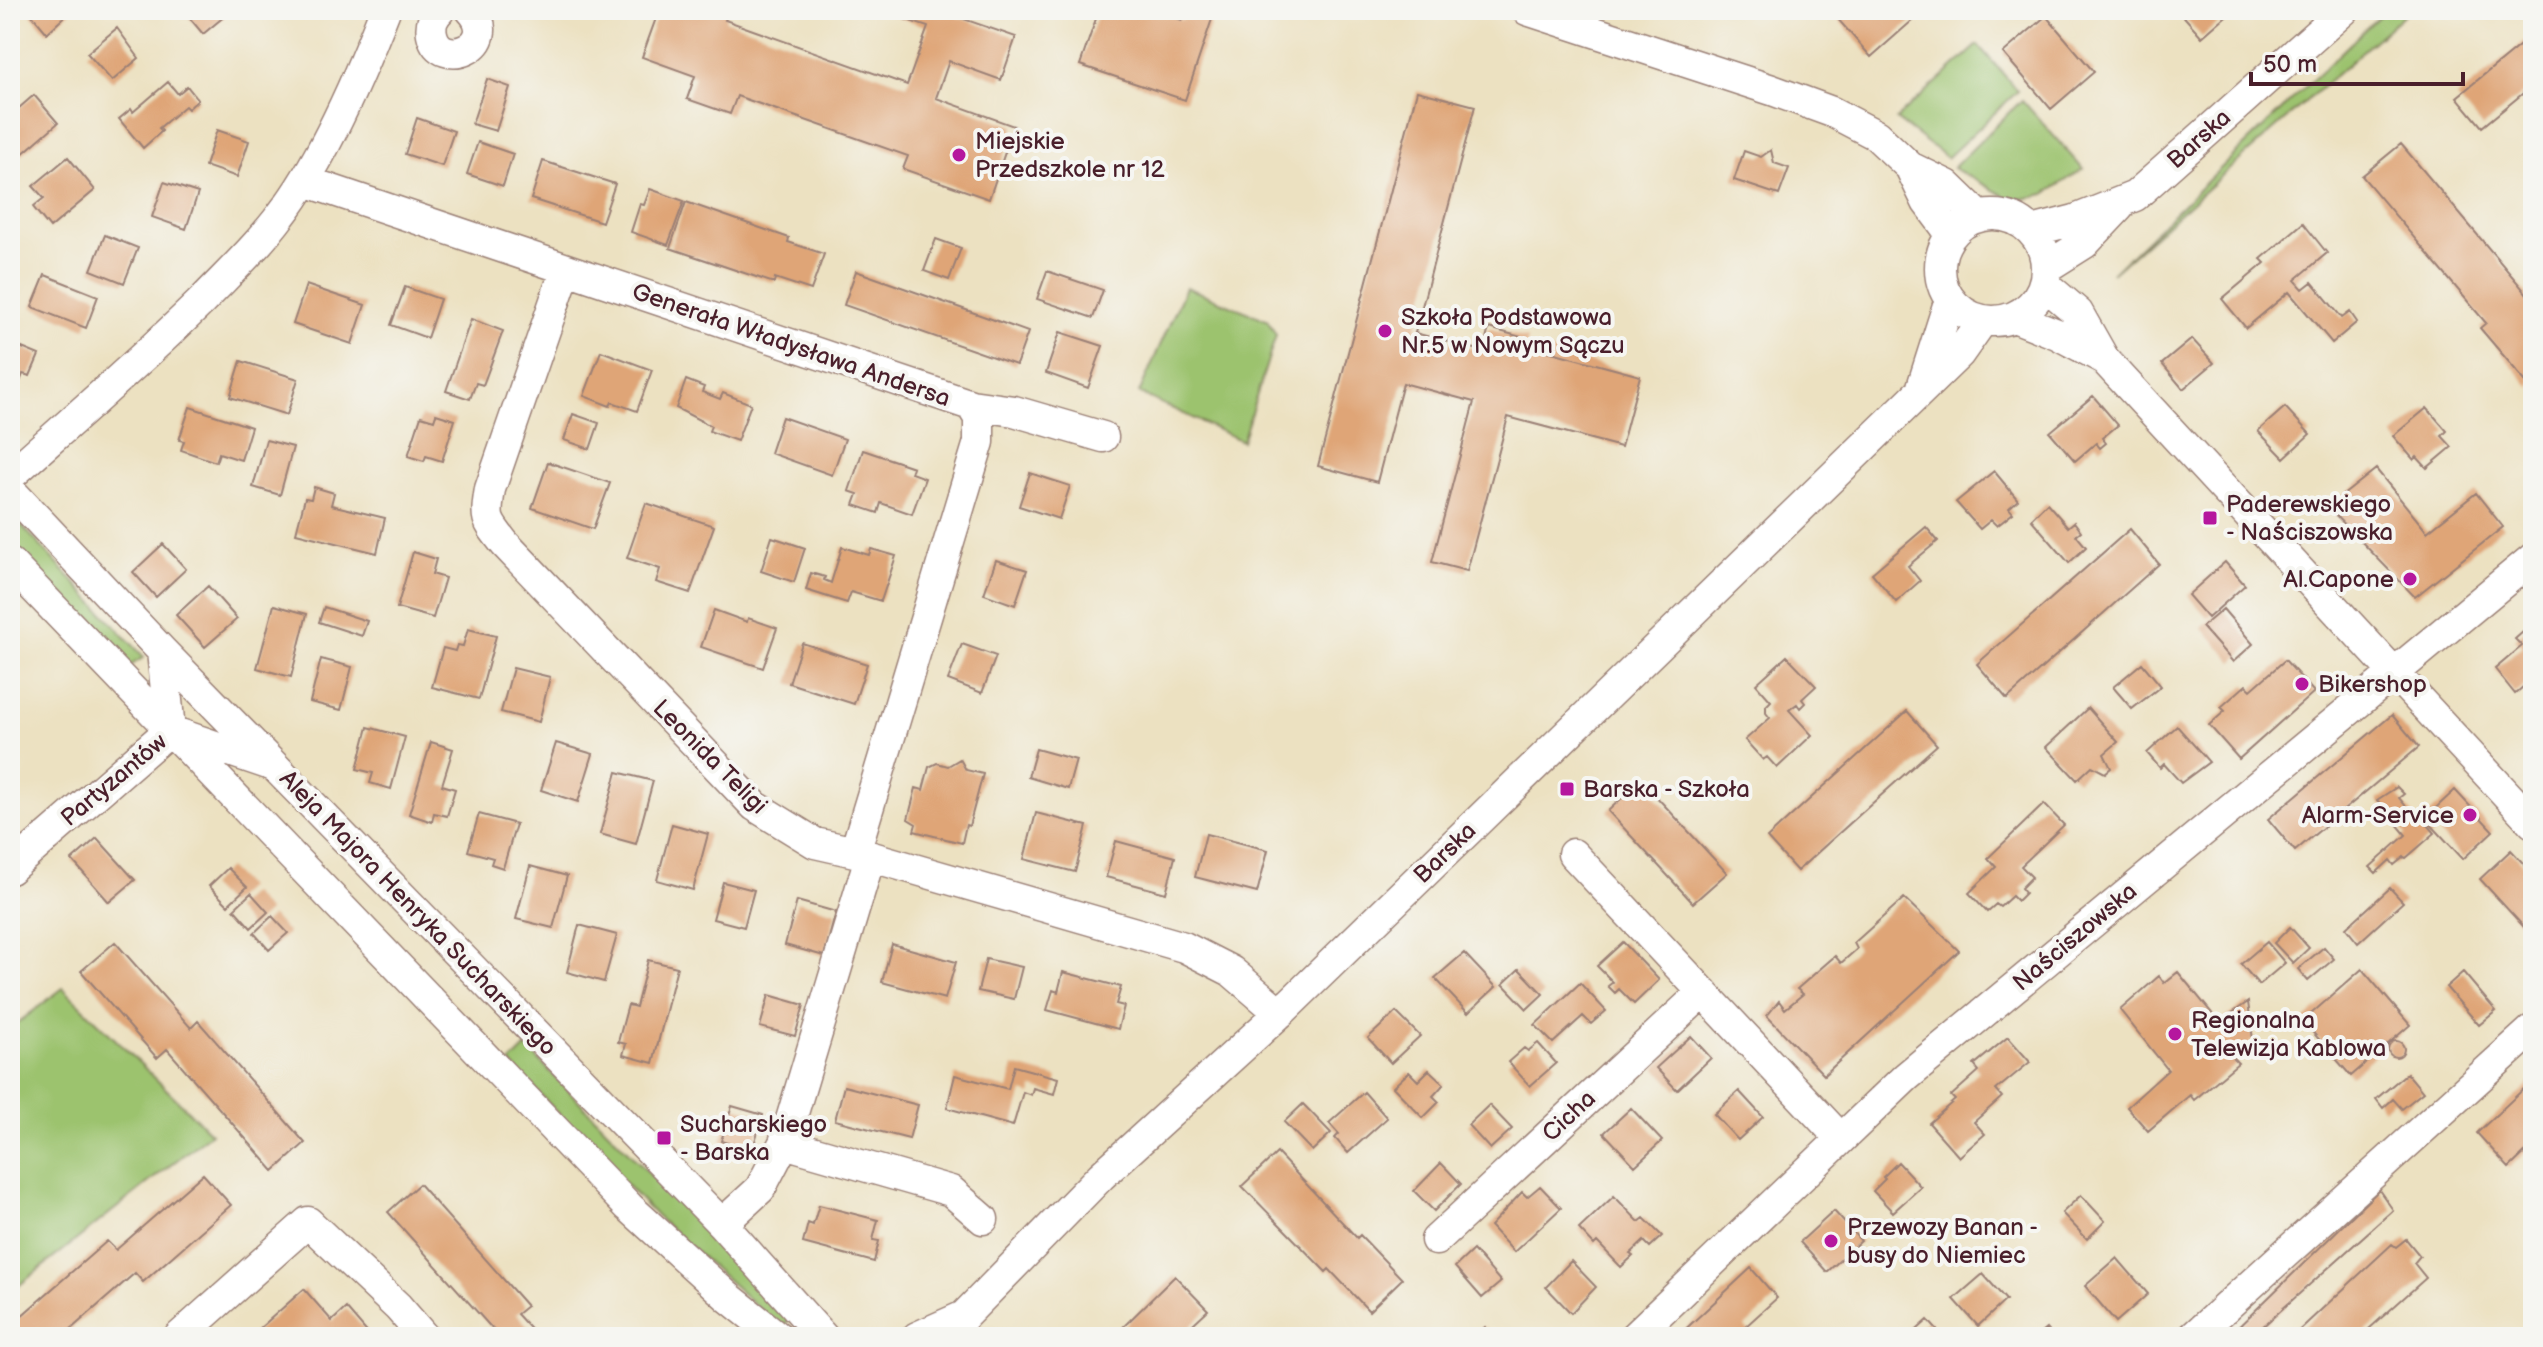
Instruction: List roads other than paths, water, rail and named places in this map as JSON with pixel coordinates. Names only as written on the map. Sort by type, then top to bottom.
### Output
[{"type":"street","points":[[10,476],[167,335],[281,216],[305,181],[371,46],[384,12],[435,20],[436,45],[450,52],[465,51],[479,34],[477,18],[471,10]]},
{"type":"street","points":[[1527,10],[1832,112],[1876,135],[1910,167],[1947,185],[1979,216]]},
{"type":"street","name":"Barska","points":[[2046,276],[2085,243],[2124,203],[2344,10]]},
{"type":"street","points":[[1910,167],[1927,202],[1951,234]]},
{"type":"street","name":"Generała Władysława Andersa","points":[[305,181],[971,405],[979,418],[979,442],[784,1143],[760,1189],[722,1224]]},
{"type":"street","name":"Barska","points":[[2032,231],[2124,203]]},
{"type":"street","points":[[1995,214],[2011,217],[2032,231],[2044,251],[2046,276],[2036,299],[2025,311],[1996,321],[1983,320],[1966,314],[1950,299],[1943,287],[1939,269],[1942,250],[1951,234],[1964,222],[1995,214]]},
{"type":"street","name":"Leonida Teligi","points":[[566,269],[490,489],[486,510],[488,523],[755,806],[815,843],[863,854],[1184,947],[1231,971],[1280,1013]]},
{"type":"street","points":[[2046,276],[2078,313],[2104,359],[2533,823]]},
{"type":"street","name":"Barska","points":[[1921,389],[1950,299]]},
{"type":"street","points":[[2014,317],[2057,334],[2104,359]]},
{"type":"street","name":"Barska","points":[[917,1337],[956,1326],[1101,1176],[1280,1013],[1959,354],[1983,320]]},
{"type":"street","points":[[971,405],[1014,411],[1103,437]]},
{"type":"street","name":"Aleja Majora Henryka Sucharskiego","points":[[10,490],[162,651],[722,1224],[823,1337]]},
{"type":"street","name":"Naściszowska","points":[[1634,1337],[1906,1077],[2533,558]]},
{"type":"street","points":[[10,563],[629,1207],[728,1297],[778,1337]]},
{"type":"street","points":[[162,651],[170,730]]},
{"type":"street","name":"Partyzantów","points":[[10,869],[170,730],[274,766]]},
{"type":"street","points":[[1573,854],[1841,1139]]},
{"type":"street","name":"Cicha","points":[[1436,1240],[1703,992]]},
{"type":"street","points":[[2193,1337],[2533,1029]]},
{"type":"street","points":[[784,1143],[951,1191],[983,1219]]},
{"type":"street","points":[[179,1337],[308,1222],[398,1307],[424,1337]]},
{"type":"place","name":"Miejskie Przedszkole nr 12","points":[[959,155]]},
{"type":"place","name":"Szkoła Podstawowa Nr.5 w Nowym Sączu","points":[[1385,331]]},
{"type":"place","name":"Paderewskiego - Naściszowska","points":[[2210,518]]},
{"type":"place","name":"Al.Capone","points":[[2410,579]]},
{"type":"place","name":"Bikershop","points":[[2302,684]]},
{"type":"place","name":"Barska - Szkoła","points":[[1567,789]]},
{"type":"place","name":"Alarm-Service","points":[[2470,815]]},
{"type":"place","name":"Regionalna Telewizja Kablowa","points":[[2175,1034]]},
{"type":"place","name":"Sucharskiego - Barska","points":[[664,1138]]},
{"type":"place","name":"Przewozy Banan - busy do Niemiec","points":[[1831,1241]]}]
